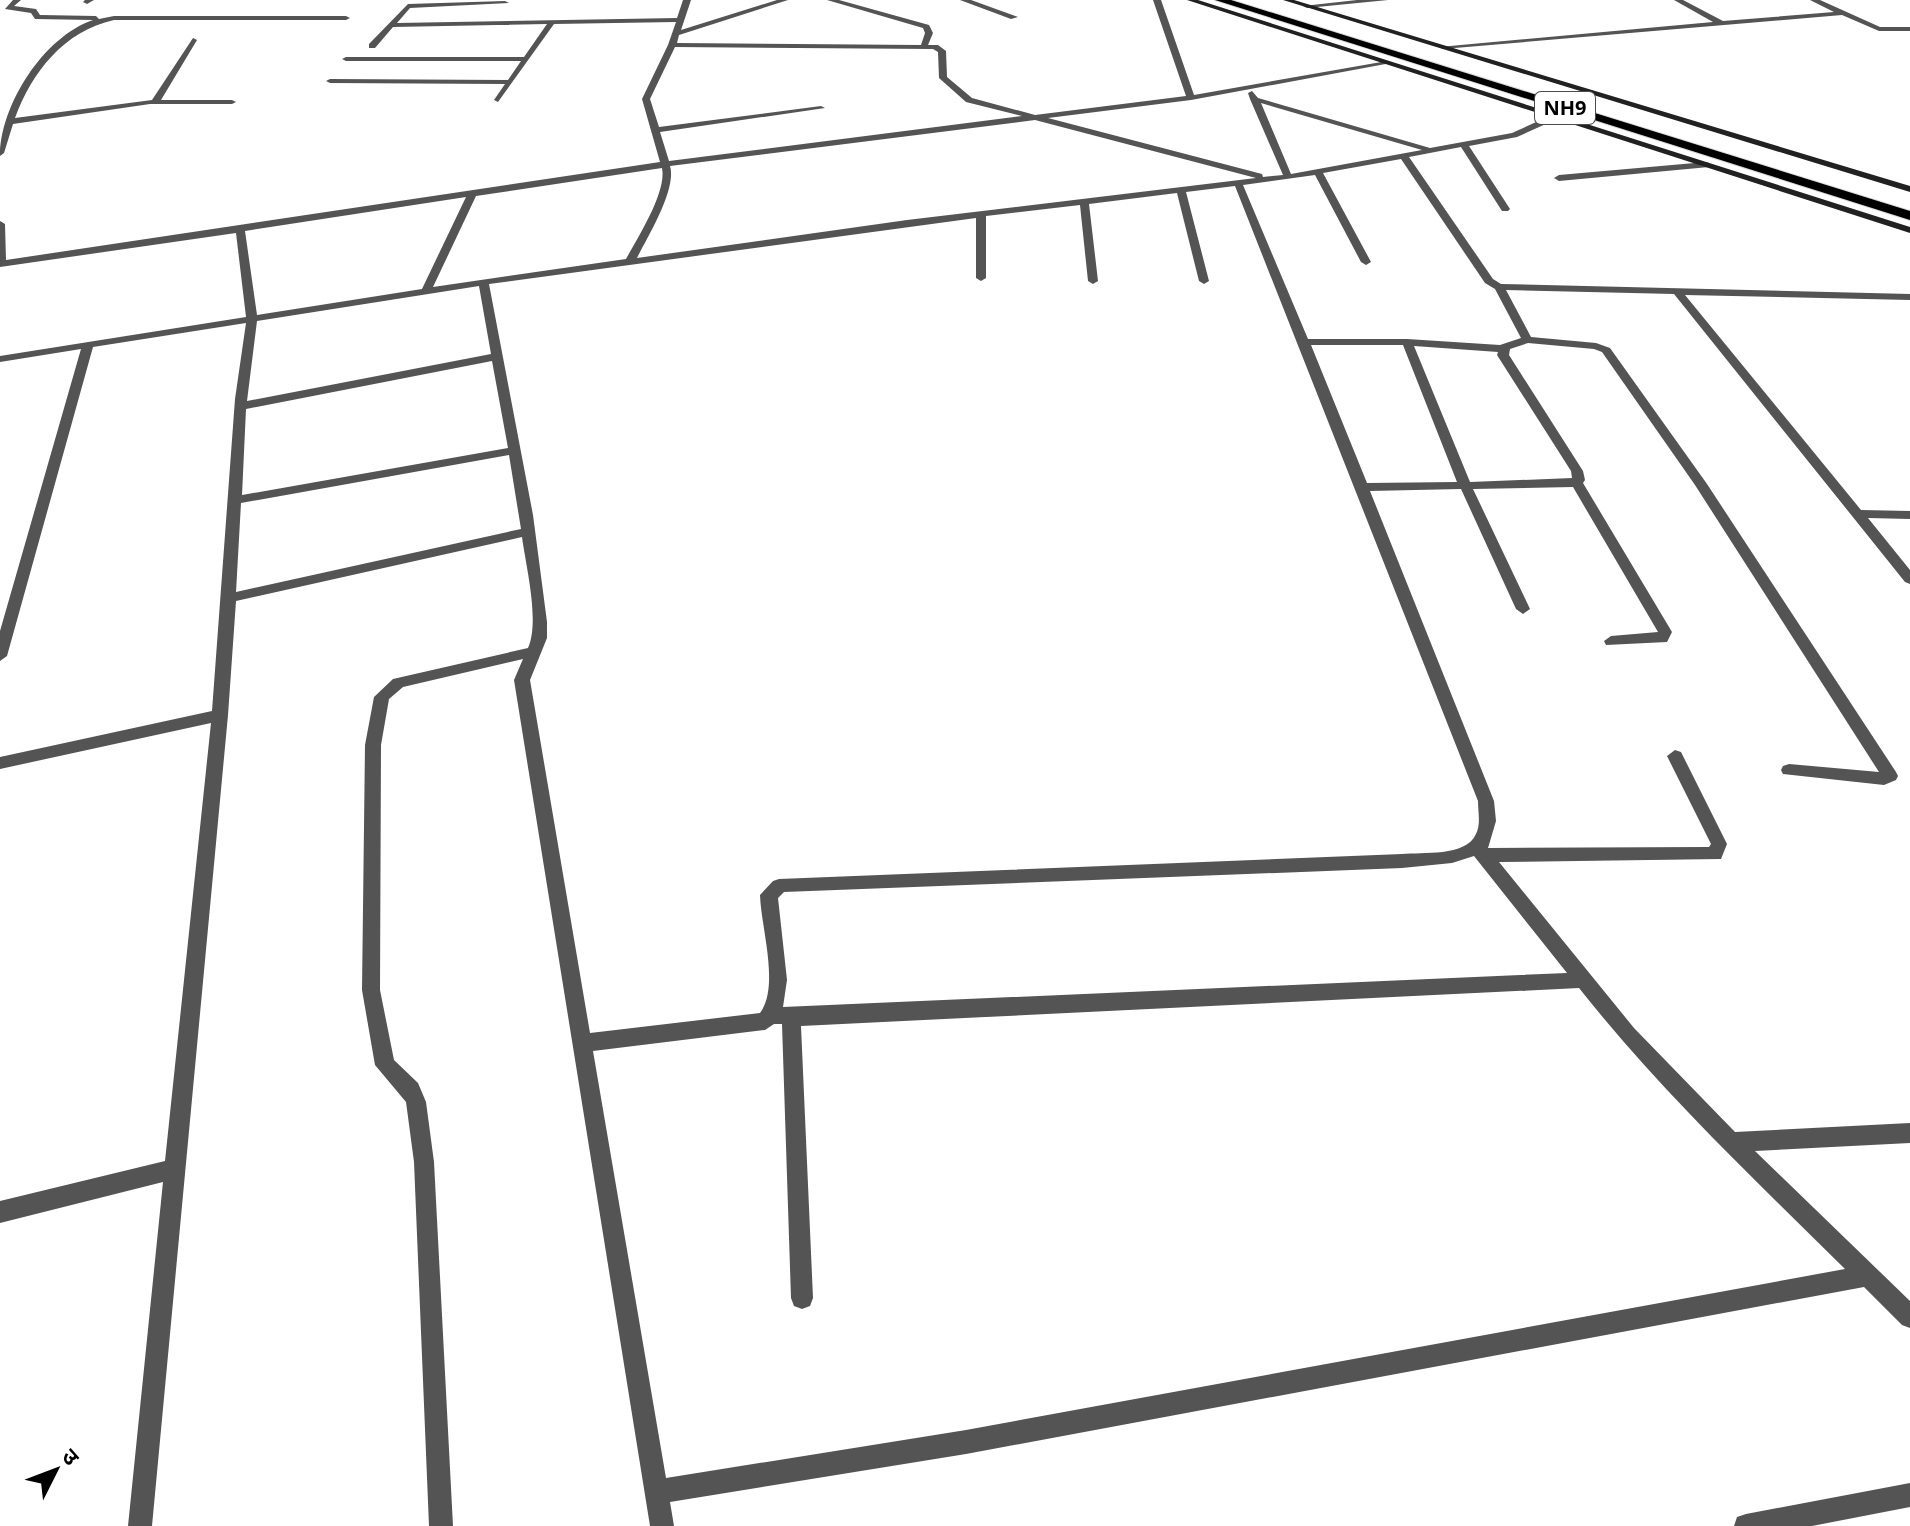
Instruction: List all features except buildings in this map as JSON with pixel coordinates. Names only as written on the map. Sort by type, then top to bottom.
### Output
[{"type":"highway","name":"NH9","points":[[1220,0],[1910,216]]},
{"type":"highway","name":"NH9","points":[[1258,0],[1910,200]]},
{"type":"main road","points":[[1191,0],[1910,230]]},
{"type":"main road","points":[[1287,0],[1910,189]]},
{"type":"street","points":[[17,0],[8,7],[33,11],[38,17],[346,18]]},
{"type":"street","points":[[630,262],[662,197],[668,163],[646,99],[672,45],[687,0]]},
{"type":"street","points":[[674,34],[784,0]]},
{"type":"street","points":[[831,0],[926,27],[929,33],[924,46]]},
{"type":"street","points":[[964,0],[1014,17]]},
{"type":"street","points":[[1157,0],[1191,98]]},
{"type":"street","points":[[1307,6],[1384,0]]},
{"type":"street","points":[[1678,0],[1721,23]]},
{"type":"street","points":[[1814,0],[1884,30],[1910,29]]},
{"type":"street","points":[[489,24],[507,2]]},
{"type":"street","points":[[372,46],[412,5],[507,2]]},
{"type":"street","points":[[1443,47],[1843,13]]},
{"type":"street","points":[[0,153],[8,122],[34,76],[60,44],[90,23],[104,19]]},
{"type":"street","points":[[391,25],[679,20]]},
{"type":"street","points":[[498,100],[551,24]]},
{"type":"street","points":[[155,102],[193,40]]},
{"type":"street","points":[[672,45],[924,46],[942,51],[943,78],[963,97],[1031,118],[1269,179]]},
{"type":"street","points":[[346,59],[527,59]]},
{"type":"street","points":[[0,224],[0,264],[668,163],[1191,98],[1387,63]]},
{"type":"street","points":[[330,81],[510,82]]},
{"type":"street","points":[[1250,88],[1288,177]]},
{"type":"street","points":[[1254,99],[1426,149]]},
{"type":"street","points":[[8,122],[155,102],[232,102]]},
{"type":"street","points":[[655,130],[821,108]]},
{"type":"street","points":[[0,359],[483,282],[981,214],[1288,177],[1514,135],[1554,117]]},
{"type":"street","points":[[1463,143],[1505,209]]},
{"type":"street","points":[[1403,155],[1489,281],[1499,287],[1910,297]]},
{"type":"street","points":[[1559,178],[1706,165]]},
{"type":"street","points":[[1318,172],[1366,262]]},
{"type":"street","points":[[1238,183],[1306,342],[1360,487],[1486,801],[1490,825],[1481,851]]},
{"type":"street","points":[[1181,190],[1204,281]]},
{"type":"street","points":[[426,291],[473,192]]},
{"type":"street","points":[[1084,202],[1093,281]]},
{"type":"street","points":[[981,214],[981,278]]},
{"type":"street","points":[[140,1526],[220,715],[241,406],[252,320],[240,229]]},
{"type":"street","points":[[483,282],[528,532],[541,631],[522,680],[662,1526]]},
{"type":"street","points":[[1499,287],[1527,340]]},
{"type":"street","points":[[1678,293],[1910,579]]},
{"type":"street","points":[[1306,342],[1407,342],[1503,349],[1527,340],[1596,346],[1606,350],[1701,484],[1890,776],[1884,779],[1789,770]]},
{"type":"street","points":[[1407,342],[1465,485],[1523,609]]},
{"type":"street","points":[[0,656],[88,346]]},
{"type":"street","points":[[1360,487],[1576,482],[1580,478],[1577,471],[1503,355],[1503,349]]},
{"type":"street","points":[[241,406],[495,357]]},
{"type":"street","points":[[235,500],[513,451]]},
{"type":"street","points":[[1576,482],[1665,632],[1662,638],[1611,641]]},
{"type":"street","points":[[1857,514],[1910,515]]},
{"type":"street","points":[[229,598],[528,532]]},
{"type":"street","points":[[0,586],[19,582]]},
{"type":"street","points":[[441,1526],[422,1146],[411,1090],[385,1065],[381,1056],[371,990],[373,745],[382,697],[398,683],[533,652]]},
{"type":"street","points":[[0,763],[220,715]]},
{"type":"street","points":[[802,1298],[782,1015],[769,899],[779,886],[813,882],[1402,861],[1481,851],[1715,854],[1719,844],[1675,756]]},
{"type":"street","points":[[1481,851],[1627,1034],[1864,1276],[1910,1317]]},
{"type":"street","points":[[582,1043],[765,1021],[782,1015],[1584,980]]},
{"type":"street","points":[[1731,1142],[1910,1133]]},
{"type":"street","points":[[0,1212],[176,1169]]},
{"type":"street","points":[[656,1492],[966,1442],[1864,1276]]},
{"type":"street","points":[[1746,1526],[1910,1495]]}]
